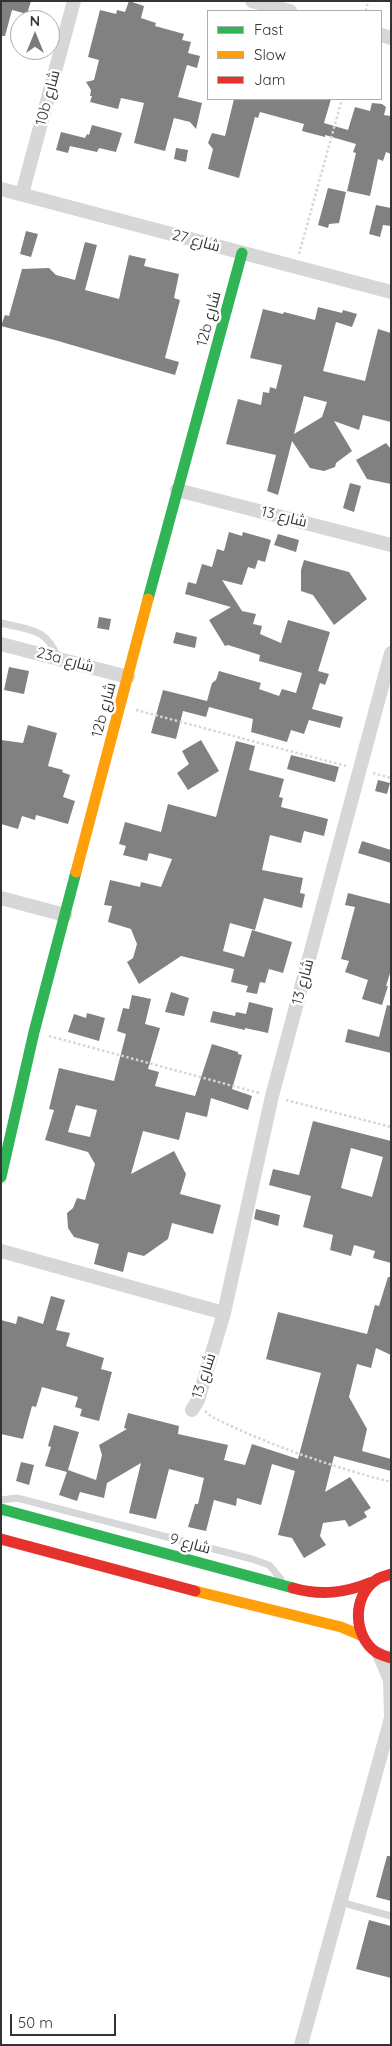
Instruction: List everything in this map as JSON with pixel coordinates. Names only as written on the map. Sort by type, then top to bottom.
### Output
[{"type":"street","name":"10b شارع","points":[[22,194],[74,1]]},
{"type":"street","points":[[252,1],[286,10]]},
{"type":"street","name":"شارع 27","points":[[1,189],[391,292]]},
{"type":"street","name":"12b شارع","points":[[1,1177],[34,1032],[242,253]]},
{"type":"street","name":"شارع 13","points":[[178,490],[391,545]]},
{"type":"street","name":"23a شارع","points":[[1,644],[128,677]]},
{"type":"street","name":"شارع 13","points":[[195,1405],[224,1313],[272,1096],[391,653]]},
{"type":"street","points":[[1,898],[65,915]]},
{"type":"street","points":[[1,1251],[224,1313]]},
{"type":"street","name":"شارع 9","points":[[1,1509],[308,1592],[332,1594],[348,1592],[389,1573]]},
{"type":"street","points":[[1,1539],[279,1613],[341,1627],[360,1635]]},
{"type":"street","points":[[301,2045],[391,1717],[390,1680],[385,1656],[372,1649],[360,1635],[356,1621],[357,1606],[362,1593],[372,1582]]},
{"type":"lane","points":[[1,623],[42,634],[52,643],[58,659]]},
{"type":"lane","points":[[1,1500],[17,1498],[252,1559],[269,1565],[286,1585]]},
{"type":"lane","points":[[339,1902],[391,1916]]},
{"type":"path","points":[[296,267],[342,100]]},
{"type":"path","points":[[121,706],[391,778]]},
{"type":"path","points":[[34,1032],[391,1127]]},
{"type":"path","points":[[195,1405],[212,1417],[265,1441],[304,1456],[391,1482]]},
{"type":"building","points":[[1,1],[31,1],[28,10],[10,10],[5,36],[1,36]]},
{"type":"building","points":[[129,1],[144,6],[141,18],[156,23],[155,26],[184,34],[182,40],[191,42],[188,53],[200,56],[197,68],[187,65],[178,97],[202,103],[196,129],[190,122],[174,118],[165,151],[134,143],[144,103],[121,98],[118,109],[90,102],[91,90],[86,82],[94,80],[99,60],[88,57],[100,10],[116,14],[117,10],[125,12]]},
{"type":"building","points":[[234,100],[331,100],[324,123],[348,130],[355,107],[370,111],[372,103],[382,104],[386,107],[384,115],[391,116],[391,154],[386,152],[383,161],[378,159],[370,196],[347,191],[356,153],[353,152],[356,144],[302,131],[304,124],[260,112],[258,118],[255,117],[239,178],[208,169],[213,149],[208,143],[212,133],[225,136]]},
{"type":"building","points":[[92,125],[122,133],[116,152],[99,148],[97,152],[70,146],[68,153],[56,150],[61,132],[85,138],[87,134],[89,135]]},
{"type":"building","points":[[176,148],[188,150],[186,162],[174,159]]},
{"type":"building","points":[[328,188],[346,192],[339,223],[329,224],[328,228],[318,225]]},
{"type":"building","points":[[376,205],[391,208],[391,226],[383,225],[380,237],[369,234]]},
{"type":"building","points":[[26,231],[38,234],[31,257],[20,254]]},
{"type":"building","points":[[85,242],[97,245],[85,290],[119,299],[129,255],[146,259],[144,266],[179,274],[174,298],[180,300],[165,358],[179,362],[175,375],[1,326],[5,315],[9,316],[22,269],[49,268],[56,275],[75,280]]},
{"type":"building","points":[[318,307],[342,313],[343,310],[357,314],[352,327],[336,322],[323,371],[365,381],[378,329],[391,333],[391,422],[363,415],[359,430],[334,421],[352,451],[336,463],[335,467],[324,471],[310,468],[292,441],[278,495],[267,491],[276,455],[226,444],[238,399],[261,405],[263,392],[269,393],[270,387],[276,389],[282,365],[250,358],[263,309],[315,320]],"holes":[[[304,396],[327,402],[322,417],[294,434]]]},
{"type":"building","points":[[386,443],[391,449],[391,484],[367,479],[356,460]]},
{"type":"building","points":[[350,483],[361,486],[354,512],[343,508]]},
{"type":"building","points":[[229,532],[242,536],[243,532],[271,540],[265,562],[258,560],[255,569],[248,567],[242,585],[222,580],[242,611],[256,614],[253,624],[262,626],[260,634],[281,643],[288,620],[330,632],[318,671],[329,674],[325,685],[320,683],[312,709],[343,717],[340,728],[309,720],[304,734],[291,730],[287,742],[251,732],[253,719],[209,707],[206,717],[183,711],[176,739],[151,733],[163,690],[207,701],[212,683],[216,680],[219,671],[261,683],[259,689],[279,696],[282,689],[296,693],[302,673],[259,661],[260,655],[228,645],[225,646],[209,620],[231,607],[185,594],[188,582],[196,584],[202,564],[212,567],[217,549],[224,551]]},
{"type":"building","points":[[278,534],[299,540],[296,552],[274,545]]},
{"type":"building","points":[[304,560],[349,572],[367,599],[334,625],[313,595],[301,591],[301,570]]},
{"type":"building","points":[[99,617],[111,619],[109,630],[97,628]]},
{"type":"building","points":[[176,632],[197,637],[195,648],[173,643]]},
{"type":"building","points":[[9,667],[29,671],[24,694],[4,690]]},
{"type":"building","points":[[28,725],[57,733],[48,766],[63,770],[62,772],[70,775],[63,797],[75,801],[68,824],[36,815],[35,820],[22,816],[18,829],[1,824],[1,740],[23,743]]},
{"type":"building","points":[[201,740],[219,771],[188,790],[177,773],[189,764],[182,751]]},
{"type":"building","points":[[236,741],[255,746],[249,770],[284,779],[279,797],[283,798],[281,807],[328,819],[324,836],[304,831],[301,843],[270,835],[262,870],[303,878],[300,893],[305,894],[302,908],[264,898],[255,930],[230,923],[223,951],[244,957],[252,930],[292,942],[283,973],[269,969],[265,983],[260,982],[257,994],[246,992],[248,986],[231,982],[234,969],[181,956],[139,984],[127,962],[133,958],[137,944],[131,929],[108,922],[112,906],[104,905],[110,880],[140,887],[141,882],[161,887],[172,859],[149,853],[147,861],[123,855],[126,846],[119,844],[125,822],[161,832],[168,804],[216,817]]},
{"type":"building","points":[[291,755],[339,767],[335,782],[287,769]]},
{"type":"building","points":[[378,780],[390,783],[387,794],[375,791]]},
{"type":"building","points":[[362,841],[391,850],[391,863],[358,853]]},
{"type":"building","points":[[348,893],[391,904],[391,970],[382,1005],[362,999],[368,980],[345,972],[349,961],[341,959],[355,907],[345,905]]},
{"type":"building","points":[[171,992],[189,998],[184,1016],[165,1012]]},
{"type":"building","points":[[132,995],[151,999],[145,1024],[160,1028],[148,1069],[159,1072],[155,1086],[195,1096],[212,1044],[242,1055],[232,1089],[252,1096],[248,1110],[211,1098],[207,1117],[186,1112],[179,1140],[143,1131],[131,1174],[174,1151],[186,1174],[180,1194],[221,1205],[213,1234],[172,1223],[168,1239],[144,1256],[128,1252],[123,1272],[94,1264],[99,1244],[74,1237],[68,1228],[67,1213],[73,1208],[77,1198],[85,1200],[95,1164],[88,1152],[45,1140],[54,1110],[49,1109],[59,1068],[114,1081],[126,1034],[117,1031],[123,1008],[129,1009]],"holes":[[[76,1105],[97,1110],[90,1137],[68,1132]]]},
{"type":"building","points":[[249,1002],[273,1008],[268,1033],[210,1022],[213,1011],[235,1016],[236,1012],[246,1014]]},
{"type":"building","points":[[387,1005],[391,1006],[391,1053],[345,1042],[348,1029],[379,1037]]},
{"type":"building","points":[[87,1013],[105,1018],[99,1041],[68,1032],[74,1014],[86,1018]]},
{"type":"building","points":[[313,1121],[391,1141],[391,1263],[373,1258],[375,1251],[354,1245],[351,1256],[330,1250],[333,1235],[303,1227],[311,1196],[269,1185],[273,1169],[299,1175]],"holes":[[[351,1148],[383,1157],[372,1197],[341,1188]]]},
{"type":"building","points":[[256,1209],[280,1215],[278,1226],[254,1219]]},
{"type":"building","points":[[388,1277],[391,1277],[391,1355],[376,1348],[371,1368],[357,1364],[349,1397],[367,1429],[362,1451],[391,1459],[391,1471],[334,1456],[325,1492],[350,1477],[371,1508],[364,1512],[367,1517],[349,1527],[345,1520],[323,1523],[320,1536],[326,1545],[304,1558],[292,1538],[278,1535],[295,1471],[272,1464],[261,1505],[237,1498],[236,1506],[214,1500],[206,1531],[188,1527],[195,1504],[198,1504],[204,1478],[169,1469],[156,1519],[129,1513],[141,1463],[107,1483],[104,1498],[80,1492],[77,1501],[59,1495],[67,1472],[45,1466],[51,1447],[48,1446],[54,1425],[79,1432],[68,1470],[96,1480],[102,1455],[99,1445],[127,1429],[124,1428],[128,1413],[179,1426],[178,1434],[228,1445],[224,1460],[245,1465],[252,1444],[298,1459],[321,1373],[266,1359],[278,1312],[367,1334],[375,1305],[379,1306]]},
{"type":"building","points":[[51,1296],[65,1300],[56,1330],[70,1333],[66,1346],[104,1358],[101,1369],[112,1372],[99,1421],[80,1416],[82,1409],[75,1407],[78,1397],[42,1387],[36,1407],[32,1406],[23,1439],[1,1434],[1,1320],[16,1324],[18,1316],[43,1324]]},
{"type":"building","points":[[21,1462],[34,1465],[29,1485],[16,1481]]},
{"type":"building","points":[[387,1856],[391,1856],[391,1901],[376,1897]]},
{"type":"building","points":[[369,1920],[391,1926],[391,1978],[356,1969]]},
{"type":"traffic: fast","points":[[148,599],[242,253]]},
{"type":"traffic: fast","points":[[1,1177],[34,1032],[76,872]]},
{"type":"traffic: fast","points":[[1,1509],[293,1588]]},
{"type":"traffic: slow","points":[[76,872],[148,599]]},
{"type":"traffic: slow","points":[[195,1591],[341,1627],[360,1635]]},
{"type":"traffic: jam","points":[[1,1539],[195,1591]]},
{"type":"traffic: jam","points":[[391,1574],[378,1579],[368,1587],[359,1606],[358,1616],[363,1636],[368,1645],[378,1653],[391,1658]]},
{"type":"traffic: jam","points":[[293,1588],[323,1593],[352,1589],[372,1582]]}]
